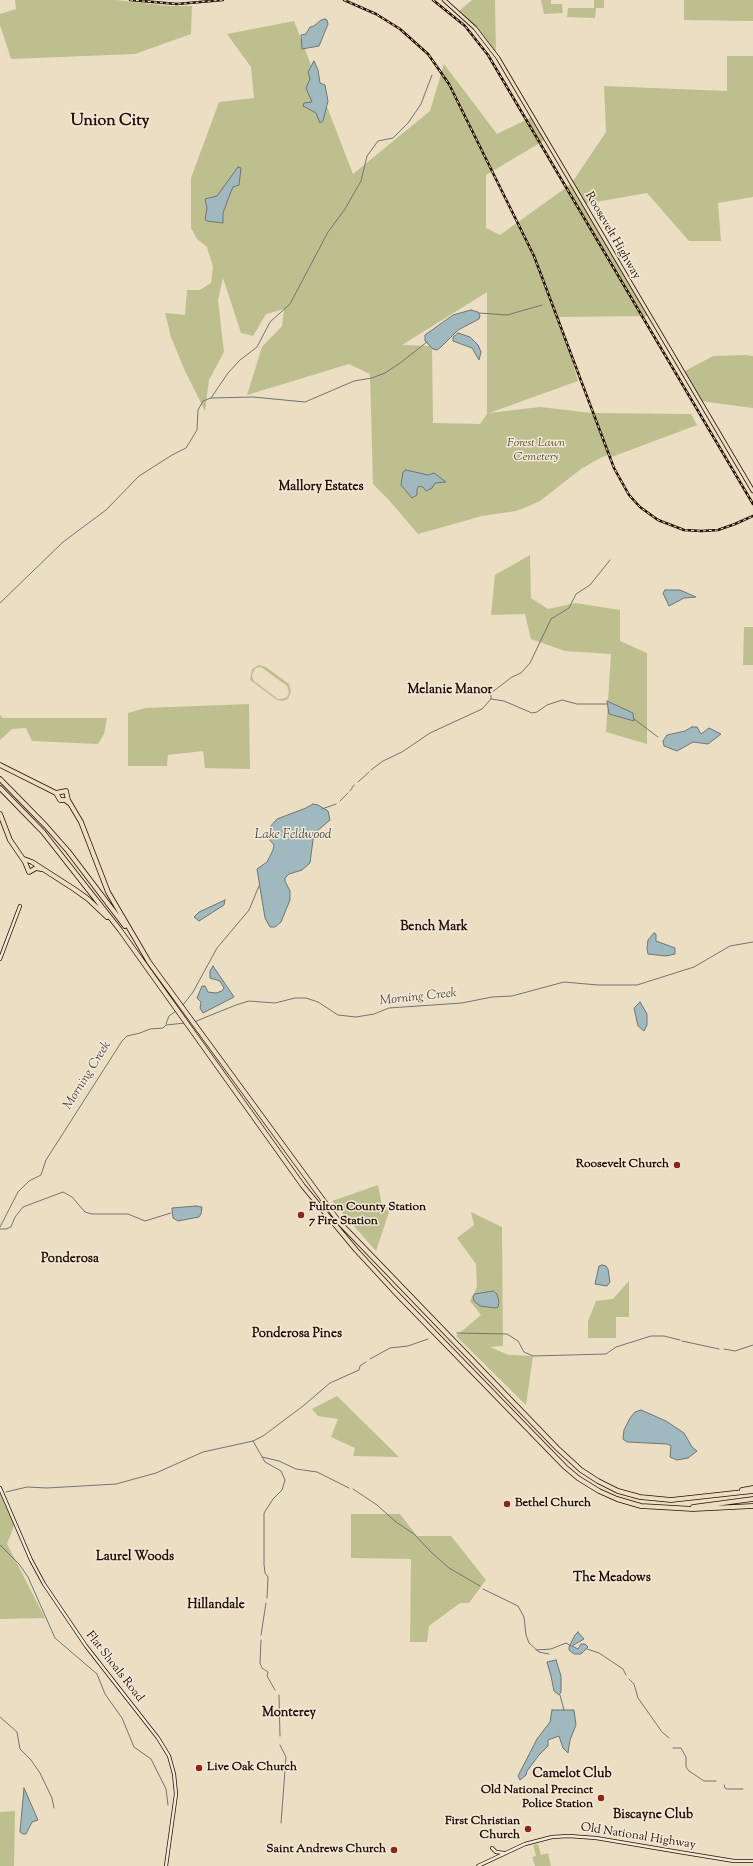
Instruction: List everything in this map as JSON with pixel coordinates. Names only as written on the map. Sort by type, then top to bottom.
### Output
[{"type":"highway","points":[[0,765],[56,793],[60,800],[65,800],[69,803]]},
{"type":"highway","points":[[0,779],[46,826],[68,852],[138,945],[169,990],[340,1223],[564,1455],[594,1478],[628,1494],[664,1500],[753,1491]]},
{"type":"highway","points":[[0,788],[43,832],[142,960],[303,1186],[356,1250],[572,1474],[590,1486],[617,1499],[641,1506],[664,1508],[753,1506]]},
{"type":"highway","points":[[56,793],[66,791],[69,803],[81,822],[108,892],[138,945]]},
{"type":"highway","points":[[0,814],[10,840],[24,859],[29,872],[36,868],[41,869]]},
{"type":"highway","points":[[24,859],[32,862],[88,899],[107,917],[142,960]]},
{"type":"highway","points":[[705,1497],[753,1488]]},
{"type":"highway","points":[[664,1508],[753,1499]]},
{"type":"main road","name":"Roosevelt Highway","points":[[444,0],[475,28],[496,55],[753,491]]},
{"type":"main road","points":[[0,959],[20,906]]},
{"type":"main road","name":"Flat Shoals Road","points":[[0,1488],[31,1560],[44,1584],[86,1646],[158,1738],[169,1756],[174,1774],[176,1794],[166,1866]]},
{"type":"main road","name":"Old National Highway","points":[[478,1866],[504,1853],[538,1840],[555,1837],[583,1836],[679,1852],[734,1860],[753,1861]]},
{"type":"main road","points":[[492,1848],[498,1852],[504,1853]]},
{"type":"green space","points":[[15,0],[116,0],[170,6],[192,6],[191,34],[135,54],[11,59],[0,25],[0,14],[16,9]]},
{"type":"green space","points":[[472,0],[495,0],[496,56],[481,35],[458,12]]},
{"type":"green space","points":[[541,0],[551,0],[551,4],[562,4],[563,13],[544,14]]},
{"type":"green space","points":[[594,0],[604,0],[604,8],[596,8],[595,18],[567,17],[568,8],[594,8]]},
{"type":"green space","points":[[684,0],[753,0],[753,21],[684,20]]},
{"type":"green space","name":"Forest Lawn Cemetery","points":[[294,21],[353,174],[430,111],[444,64],[497,134],[532,117],[545,140],[486,175],[486,228],[500,235],[571,184],[606,132],[604,86],[727,91],[727,56],[753,56],[753,197],[718,203],[721,241],[689,241],[647,193],[585,204],[649,316],[559,317],[578,381],[489,413],[540,407],[592,413],[691,414],[697,425],[609,458],[608,455],[600,458],[581,469],[540,501],[529,506],[516,511],[482,516],[418,534],[373,484],[370,374],[349,364],[247,395],[262,347],[282,326],[284,309],[266,314],[253,336],[241,333],[223,278],[218,300],[224,352],[209,380],[205,411],[184,369],[171,337],[165,313],[185,315],[187,290],[200,290],[211,283],[213,267],[207,247],[197,239],[191,228],[191,178],[219,102],[254,98],[251,67],[227,34]],"holes":[[[487,292],[487,414],[480,424],[433,423],[432,346],[402,345]]]},
{"type":"green space","points":[[713,356],[753,356],[753,408],[700,401],[681,373]]},
{"type":"green space","points":[[530,555],[531,598],[548,609],[576,603],[620,610],[620,641],[647,653],[647,744],[606,732],[611,654],[565,651],[531,639],[525,614],[491,615],[495,575]]},
{"type":"green space","points":[[744,627],[753,627],[753,665],[743,665]]},
{"type":"green space","points":[[259,665],[266,667],[289,684],[291,692],[288,699],[283,701],[277,700],[250,680],[252,669]],"holes":[[[261,667],[287,686],[289,692],[287,697],[278,699],[254,681],[252,676],[253,672],[256,668]]]},
{"type":"green space","points":[[249,704],[250,769],[205,768],[203,751],[168,755],[167,766],[128,766],[128,713],[145,708]]},
{"type":"green space","points":[[0,715],[3,718],[107,718],[104,734],[98,744],[32,741],[26,728],[12,729],[0,740]]},
{"type":"green space","points":[[378,1185],[383,1210],[390,1209],[376,1251],[332,1201]]},
{"type":"green space","points":[[471,1212],[502,1227],[503,1346],[490,1347],[509,1355],[533,1356],[526,1405],[456,1336],[481,1315],[470,1301],[477,1287],[476,1264],[457,1238],[474,1225]]},
{"type":"green space","points":[[629,1281],[629,1317],[616,1317],[616,1338],[588,1338],[588,1321],[596,1301],[613,1299]]},
{"type":"green space","points":[[337,1396],[399,1457],[353,1456],[355,1448],[331,1437],[338,1419],[318,1416],[312,1409]]},
{"type":"green space","points":[[0,1492],[3,1492],[15,1523],[7,1544],[45,1618],[0,1619]]},
{"type":"green space","points":[[351,1514],[400,1514],[417,1536],[451,1536],[486,1580],[469,1603],[460,1603],[429,1626],[427,1642],[410,1642],[411,1559],[351,1558]]},
{"type":"green space","points":[[15,1811],[14,1866],[0,1866],[0,1812]]},
{"type":"green space","points":[[538,1844],[541,1855],[548,1853],[551,1866],[535,1866],[532,1857],[536,1856],[533,1845]]},
{"type":"water","points":[[325,19],[327,20],[328,24],[319,46],[302,49],[301,35],[306,34],[310,27]]},
{"type":"water","points":[[314,61],[318,70],[320,83],[325,85],[328,101],[323,121],[320,123],[316,113],[303,106],[304,103],[312,102],[306,88],[310,79],[308,72]]},
{"type":"water","points":[[238,167],[241,168],[239,185],[233,187],[230,194],[223,213],[223,223],[207,221],[205,219],[207,208],[205,199],[217,196]]},
{"type":"water","points":[[471,310],[478,312],[480,316],[479,319],[458,330],[437,350],[433,349],[425,341],[425,335],[453,315]]},
{"type":"water","points":[[458,333],[470,337],[478,345],[481,352],[479,360],[472,348],[453,341],[453,337]]},
{"type":"water","points":[[406,470],[428,475],[434,473],[446,482],[435,483],[432,488],[426,491],[423,487],[419,486],[417,489],[417,495],[412,498],[401,485],[403,472]]},
{"type":"water","points":[[665,590],[680,590],[696,597],[684,598],[669,606],[663,593]]},
{"type":"water","points":[[607,701],[633,713],[634,721],[609,714]]},
{"type":"water","points":[[692,727],[697,727],[701,734],[709,728],[721,734],[708,744],[693,742],[677,751],[664,746],[663,741],[667,735],[685,731]]},
{"type":"water","name":"Lake Feldwood","points":[[313,804],[318,805],[328,811],[330,820],[317,831],[313,840],[310,863],[302,870],[289,874],[285,878],[290,891],[290,900],[281,922],[275,927],[270,927],[265,918],[257,869],[267,862],[273,850],[274,845],[269,839],[272,834],[269,828],[277,819]]},
{"type":"water","points":[[225,900],[224,905],[199,921],[194,917],[199,912]]},
{"type":"water","points":[[654,933],[656,934],[656,941],[675,948],[675,954],[666,956],[648,954],[648,940]]},
{"type":"water","points":[[213,966],[234,997],[203,1013],[200,1008],[201,1002],[197,998],[202,986],[205,986],[208,992],[216,993],[222,991],[224,988],[220,981],[210,978],[210,971]]},
{"type":"water","points":[[640,1002],[647,1014],[647,1025],[644,1031],[638,1026],[634,1008]]},
{"type":"water","points":[[202,1207],[199,1217],[178,1221],[173,1218],[172,1208]]},
{"type":"water","points":[[599,1266],[606,1266],[608,1269],[610,1282],[607,1286],[595,1284]]},
{"type":"water","points":[[493,1291],[497,1294],[499,1302],[498,1307],[480,1306],[474,1301],[473,1296],[475,1294]]},
{"type":"water","points":[[641,1410],[666,1421],[684,1433],[692,1447],[697,1451],[688,1458],[677,1460],[670,1457],[671,1446],[667,1444],[627,1442],[623,1439],[624,1430],[635,1412]]},
{"type":"water","points":[[578,1632],[584,1639],[572,1646],[578,1649],[581,1644],[585,1644],[588,1647],[581,1654],[574,1654],[569,1650],[569,1647]]},
{"type":"water","points":[[556,1660],[561,1676],[561,1692],[559,1695],[554,1691],[547,1662]]},
{"type":"water","points":[[552,1710],[574,1710],[576,1725],[570,1740],[568,1753],[563,1748],[559,1736],[548,1740],[548,1746],[539,1755],[527,1771],[526,1775],[520,1780],[518,1776],[537,1739],[550,1722]]},
{"type":"water","points":[[24,1788],[38,1820],[32,1822],[26,1834],[20,1832]]},
{"type":"waterway","points":[[211,398],[228,373],[240,360],[257,347],[270,322],[290,304],[328,232],[345,209],[361,181],[367,156],[378,141],[393,138],[408,123],[421,104],[432,75]]},
{"type":"waterway","points":[[479,313],[507,315],[542,305]]},
{"type":"waterway","points":[[0,603],[63,542],[106,510],[139,476],[186,448],[197,430],[198,410],[203,401],[211,398],[253,397],[305,402],[354,381],[372,378],[385,373],[427,342]]},
{"type":"waterway","points":[[371,770],[383,761],[402,752],[430,733],[482,709],[491,699],[491,693],[512,677],[521,673],[530,663],[551,619],[569,608],[576,594],[590,585],[610,560]]},
{"type":"waterway","points":[[491,699],[504,701],[532,713],[537,712],[547,705],[562,700],[577,704],[607,704]]},
{"type":"waterway","points":[[634,719],[658,737]]},
{"type":"waterway","points":[[358,782],[369,772]]},
{"type":"waterway","points":[[350,791],[354,785]]},
{"type":"waterway","points":[[340,801],[348,793]]},
{"type":"waterway","points":[[322,809],[336,804]]},
{"type":"waterway","points":[[183,1005],[193,992],[217,948],[249,910],[259,886]]},
{"type":"waterway","name":"Morning Creek","points":[[194,1022],[249,1001],[275,1003],[295,998],[306,998],[318,1002],[338,1015],[356,1017],[374,1014],[389,1008],[462,1003],[492,997],[512,996],[564,982],[598,985],[637,985],[694,967],[730,946],[753,942]]},
{"type":"waterway","points":[[166,1024],[169,1016],[176,1011]]},
{"type":"waterway","name":"Morning Creek","points":[[0,1227],[18,1192],[29,1181],[41,1175],[46,1160],[122,1041],[127,1036],[150,1029],[163,1028],[166,1025],[185,1023]]},
{"type":"waterway","points":[[0,1229],[11,1227],[15,1217],[23,1207],[63,1192],[72,1197],[85,1212],[92,1214],[128,1214],[145,1221],[171,1213]]},
{"type":"waterway","points":[[457,1333],[507,1334],[518,1341],[524,1352],[533,1356],[606,1354],[616,1347],[651,1336],[664,1336],[680,1340]]},
{"type":"waterway","points":[[370,1359],[390,1348],[408,1346],[428,1339]]},
{"type":"waterway","points":[[682,1341],[719,1349]]},
{"type":"waterway","points":[[724,1349],[735,1351],[753,1345]]},
{"type":"waterway","points":[[6,1492],[27,1487],[47,1488],[116,1484],[156,1473],[203,1452],[253,1441],[263,1436],[303,1406],[330,1383],[359,1370],[360,1366],[366,1362]]},
{"type":"waterway","points":[[253,1441],[265,1462],[281,1471],[285,1480],[282,1490],[273,1499],[264,1513],[264,1564],[265,1573],[268,1577],[267,1598]]},
{"type":"waterway","points":[[262,1457],[279,1461],[296,1469],[317,1472],[349,1488]]},
{"type":"waterway","points":[[353,1489],[377,1505],[396,1522],[414,1534],[449,1568],[480,1586]]},
{"type":"waterway","points":[[0,1545],[19,1564],[28,1577],[55,1638],[97,1674],[105,1694],[122,1718],[134,1747],[151,1759],[166,1789],[168,1805]]},
{"type":"waterway","points":[[483,1589],[518,1606],[524,1617],[526,1635],[529,1643],[539,1652],[549,1654]]},
{"type":"waterway","points":[[261,1635],[266,1603]]},
{"type":"waterway","points":[[261,1640],[260,1663],[262,1668],[268,1672],[267,1676],[275,1690]]},
{"type":"waterway","points":[[536,1650],[551,1649],[566,1643],[571,1646]]},
{"type":"waterway","points":[[587,1649],[599,1653],[623,1669],[626,1675]]},
{"type":"waterway","points":[[629,1679],[634,1684],[638,1698],[662,1732],[669,1738]]},
{"type":"waterway","points":[[279,1695],[280,1736]]},
{"type":"waterway","points":[[560,1695],[564,1710]]},
{"type":"waterway","points":[[0,1717],[17,1732],[20,1749],[31,1760],[40,1773],[52,1798],[54,1808]]},
{"type":"waterway","points":[[280,1745],[286,1757],[281,1823]]},
{"type":"waterway","points":[[673,1748],[681,1748],[686,1757],[686,1767],[689,1771],[704,1781],[716,1781]]},
{"type":"waterway","points":[[724,1785],[727,1789],[743,1789]]},
{"type":"railway","points":[[130,0],[177,4],[223,0]]},
{"type":"railway","points":[[344,0],[376,14],[400,29],[428,54],[449,84],[534,256],[614,468],[629,495],[640,507],[658,520],[684,530],[718,530],[753,516]]},
{"type":"railway","points":[[433,0],[465,26],[488,55],[753,504]]},
{"type":"place","name":"Roosevelt Church","points":[[677,1165]]},
{"type":"place","name":"Fulton County Station 7 Fire Station","points":[[301,1215]]},
{"type":"place","name":"Bethel Church","points":[[507,1504]]},
{"type":"place","name":"Live Oak Church","points":[[199,1768]]},
{"type":"place","name":"Old National Precinct Police Station","points":[[601,1798]]},
{"type":"place","name":"First Christian Church","points":[[528,1829]]},
{"type":"place","name":"Saint Andrews Church","points":[[394,1850]]},
{"type":"district","name":"Union City","points":[[110,122]]},
{"type":"district","name":"Mallory Estates","points":[[321,488]]},
{"type":"district","name":"Melanie Manor","points":[[450,691]]},
{"type":"district","name":"Bench Mark","points":[[434,928]]},
{"type":"district","name":"Ponderosa","points":[[70,1260]]},
{"type":"district","name":"Ponderosa Pines","points":[[297,1335]]},
{"type":"district","name":"Laurel Woods","points":[[135,1558]]},
{"type":"district","name":"The Meadows","points":[[612,1579]]},
{"type":"district","name":"Hillandale","points":[[216,1606]]},
{"type":"district","name":"Monterey","points":[[289,1714]]},
{"type":"district","name":"Camelot Club","points":[[572,1775]]},
{"type":"district","name":"Biscayne Club","points":[[653,1816]]}]
